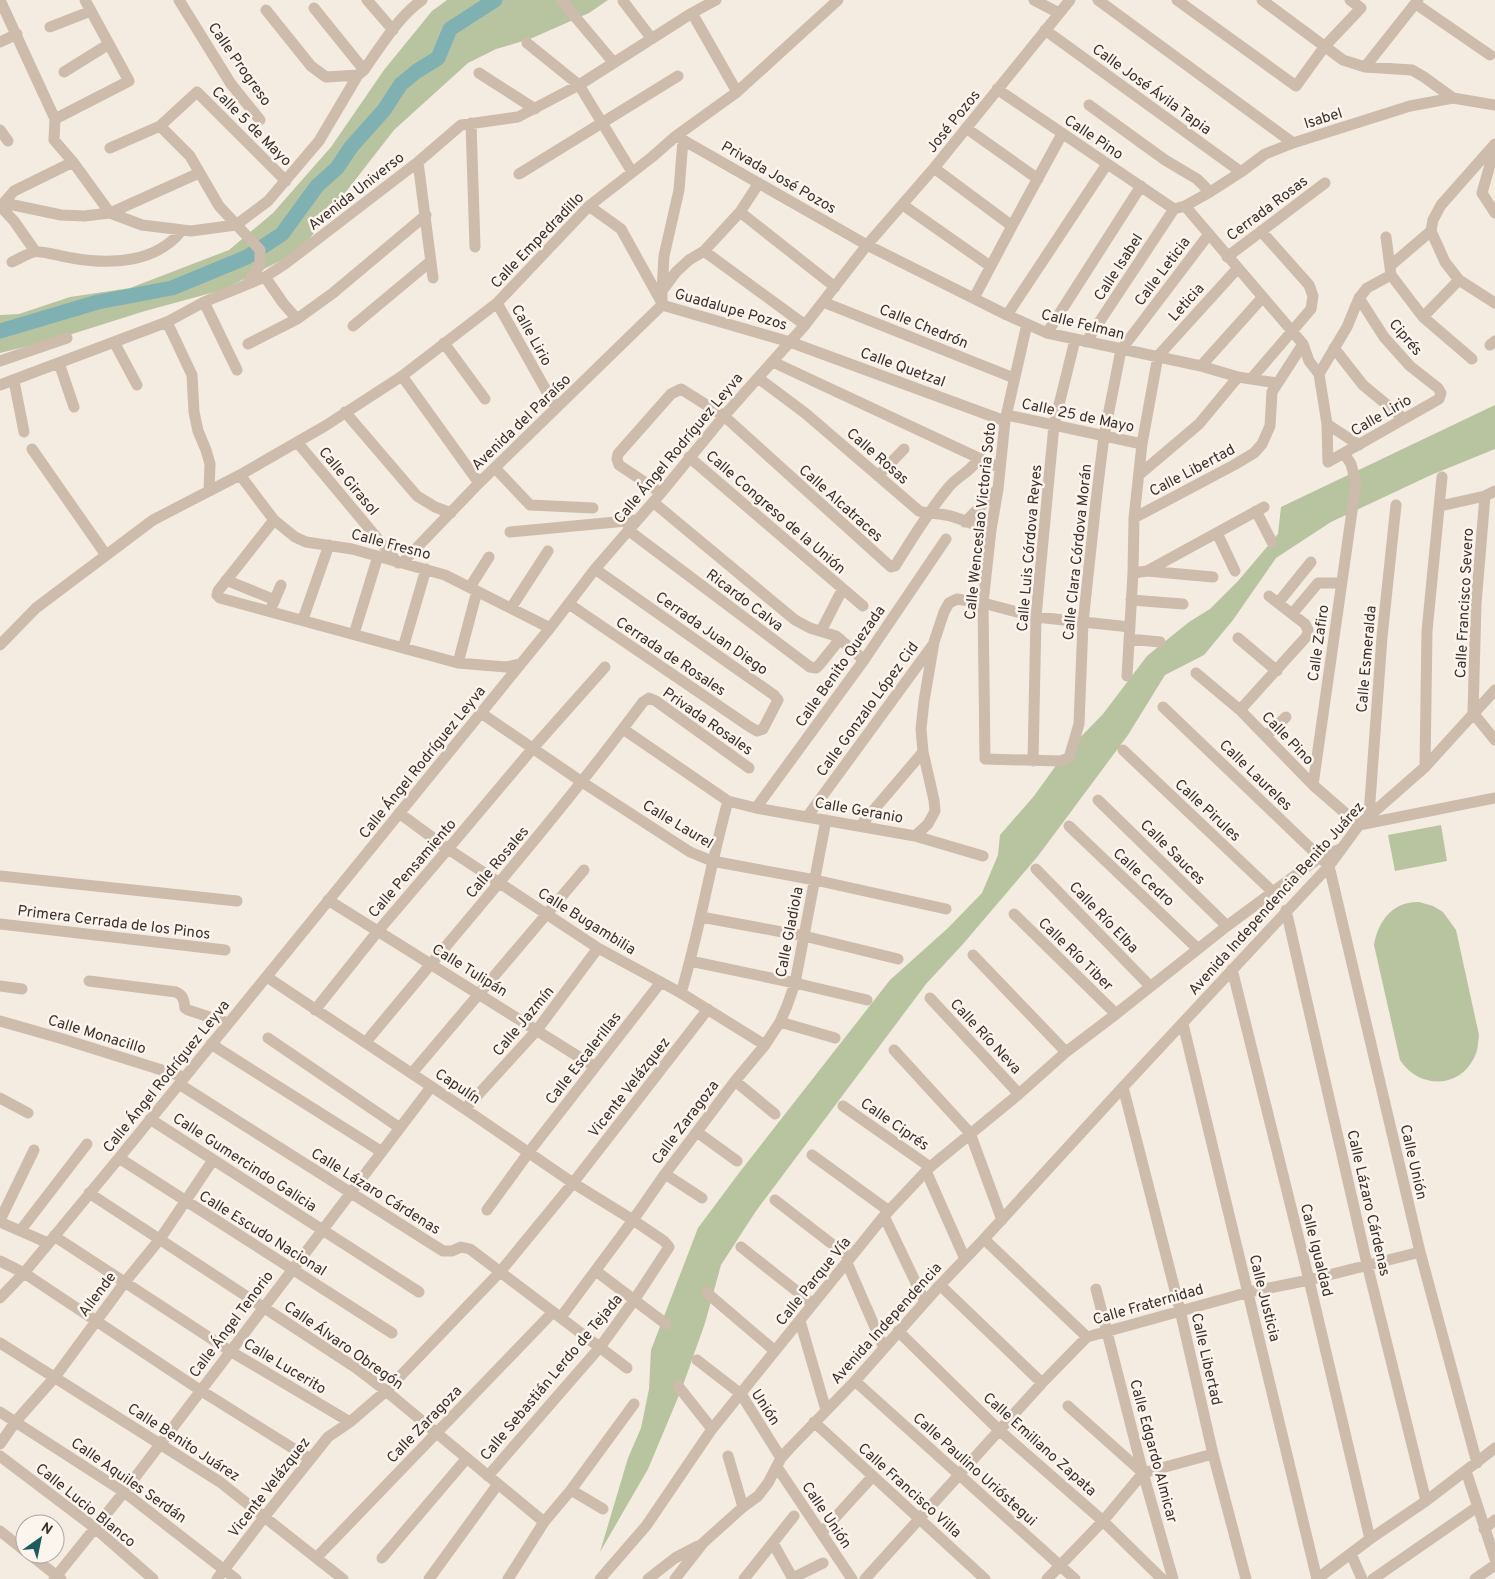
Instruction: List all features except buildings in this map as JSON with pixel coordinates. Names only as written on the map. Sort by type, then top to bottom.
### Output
[{"type":"street","points":[[0,0],[56,120],[54,140],[73,162],[110,213],[142,224],[191,231],[236,225],[268,201],[320,141],[361,72],[393,30],[415,5],[422,0]]},
{"type":"street","points":[[56,120],[130,81],[84,0]]},
{"type":"street","name":"Calle Progreso","points":[[179,0],[232,84],[260,120]]},
{"type":"street","points":[[367,0],[393,30]]},
{"type":"street","points":[[561,0],[614,63]]},
{"type":"street","points":[[623,0],[652,39]]},
{"type":"street","name":"Avenida Universo","points":[[0,385],[167,322],[204,302],[265,277],[285,264],[418,162],[461,125],[518,117],[579,85],[692,13],[716,0]]},
{"type":"street","name":"Calle Empedradillo","points":[[0,645],[36,608],[153,520],[240,475],[325,426],[402,376],[444,342],[497,304],[589,206],[680,138],[737,92],[838,0]]},
{"type":"street","points":[[1034,0],[1059,13]]},
{"type":"street","name":"José Pozos","points":[[867,245],[934,168],[1070,0]]},
{"type":"street","points":[[1098,0],[1293,143]]},
{"type":"street","points":[[1177,0],[1296,86],[1325,46],[1361,8],[1350,0]]},
{"type":"street","points":[[1262,0],[1343,60],[1365,67],[1412,70],[1453,98]]},
{"type":"street","points":[[1365,67],[1417,2],[1490,55]]},
{"type":"street","points":[[314,8],[361,72]]},
{"type":"street","points":[[266,10],[312,66],[326,77],[361,72]]},
{"type":"street","points":[[50,27],[90,11]]},
{"type":"street","points":[[692,13],[737,92]]},
{"type":"street","name":"Calle José Ávila Tapia","points":[[1045,30],[1241,172]]},
{"type":"street","points":[[0,42],[17,34]]},
{"type":"street","points":[[527,43],[579,85],[632,172]]},
{"type":"street","points":[[64,72],[109,44]]},
{"type":"street","points":[[479,73],[535,108]]},
{"type":"street","points":[[519,174],[678,76]]},
{"type":"street","name":"Calle Pino","points":[[997,89],[1107,164],[1180,208],[1209,234],[1303,344]]},
{"type":"street","name":"Calle 5 de Mayo","points":[[160,126],[197,92],[286,182]]},
{"type":"street","name":"Isabel","points":[[1180,208],[1210,192],[1265,154],[1293,143],[1410,106],[1453,98],[1495,105]]},
{"type":"street","points":[[1090,105],[1165,160],[1196,179],[1210,192]]},
{"type":"street","points":[[471,123],[476,247]]},
{"type":"street","points":[[110,148],[160,126],[190,156],[219,206],[260,250],[260,265],[247,284]]},
{"type":"street","points":[[966,128],[1038,179]]},
{"type":"street","points":[[0,130],[8,141]]},
{"type":"street","points":[[974,298],[1062,134]]},
{"type":"street","points":[[662,305],[664,256],[679,190],[680,138]]},
{"type":"street","name":"Privada José Pozos","points":[[680,138],[867,245]]},
{"type":"street","points":[[1495,145],[1492,165],[1482,193],[1495,213]]},
{"type":"street","points":[[1494,300],[1459,280],[1445,262],[1431,232],[1433,220],[1441,205],[1495,145]]},
{"type":"street","points":[[1,206],[14,192],[73,162]]},
{"type":"street","points":[[418,162],[433,278]]},
{"type":"street","points":[[1007,315],[1107,164]]},
{"type":"street","points":[[934,168],[1012,226]]},
{"type":"street","points":[[1,206],[61,215],[84,216],[110,213],[199,173]]},
{"type":"street","points":[[662,291],[676,272],[704,250],[740,212],[759,183]]},
{"type":"street","name":"Cerrada Rosas","points":[[1227,256],[1325,183]]},
{"type":"street","points":[[1046,333],[1141,186]]},
{"type":"street","points":[[903,204],[990,266]]},
{"type":"street","points":[[1,206],[35,251]]},
{"type":"street","points":[[589,206],[621,229],[662,305]]},
{"type":"street","name":"Calle Isabel","points":[[1080,341],[1180,208]]},
{"type":"street","points":[[740,212],[835,287]]},
{"type":"street","points":[[248,344],[297,319],[334,293],[426,215]]},
{"type":"street","points":[[12,262],[35,251],[94,261],[130,260],[157,252],[175,240],[182,230]]},
{"type":"street","points":[[1251,379],[1310,309],[1313,296],[1309,285],[1262,231]]},
{"type":"street","points":[[1319,374],[1347,327],[1359,298],[1367,288],[1391,270],[1431,232]]},
{"type":"street","name":"Calle Leticia","points":[[1122,350],[1209,234]]},
{"type":"street","points":[[1386,237],[1391,270],[1423,317],[1472,359]]},
{"type":"street","name":"Calle Felman","points":[[867,245],[1046,333],[1158,356],[1238,377],[1276,383]]},
{"type":"street","name":"Calle Ángel Rodríguez Leyva","points":[[0,1298],[24,1273],[267,977],[550,628],[595,569],[724,416],[805,326],[867,245]]},
{"type":"street","points":[[704,250],[805,326]]},
{"type":"street","points":[[353,326],[431,260]]},
{"type":"street","name":"Leticia","points":[[1158,356],[1237,269]]},
{"type":"street","points":[[265,277],[297,319]]},
{"type":"street","points":[[1423,317],[1459,280]]},
{"type":"street","points":[[1201,366],[1262,298]]},
{"type":"street","name":"Ciprés","points":[[1359,298],[1384,337],[1410,366],[1438,388]]},
{"type":"street","points":[[204,302],[237,370]]},
{"type":"street","name":"Calle Chedrón","points":[[823,302],[1014,378]]},
{"type":"street","name":"Calle Lirio","points":[[497,304],[556,408]]},
{"type":"street","name":"Guadalupe Pozos","points":[[662,305],[790,342]]},
{"type":"street","name":"Avenida del Paraíso","points":[[400,563],[479,483],[662,305]]},
{"type":"street","points":[[167,322],[192,375],[194,412],[198,431],[210,464],[209,490]]},
{"type":"street","name":"Calle Wenceslao Victoria Soto","points":[[1026,324],[1006,418],[983,603],[985,759],[1060,761],[1068,758]]},
{"type":"street","points":[[0,361],[67,338]]},
{"type":"street","name":"Calle Luis Córdova Reyes","points":[[1033,760],[1036,617],[1054,425],[1080,341]]},
{"type":"street","points":[[114,342],[137,385]]},
{"type":"street","points":[[444,342],[485,399]]},
{"type":"street","name":"Calle Quetzal","points":[[790,342],[1006,418]]},
{"type":"street","points":[[1303,344],[1309,361],[1319,374],[1327,424],[1359,445]]},
{"type":"street","points":[[1276,383],[1303,344]]},
{"type":"street","points":[[1334,348],[1363,385],[1404,419]]},
{"type":"street","name":"Calle Clara Córdova Morán","points":[[1068,758],[1079,724],[1083,623],[1104,436],[1122,350]]},
{"type":"street","points":[[1127,676],[1134,518],[1142,444],[1158,356]]},
{"type":"street","points":[[772,362],[1000,468]]},
{"type":"street","points":[[59,363],[74,407]]},
{"type":"street","points":[[402,376],[479,483]]},
{"type":"street","points":[[1140,474],[1199,424],[1238,377]]},
{"type":"street","name":"Calle Rosas","points":[[758,378],[805,413],[918,511],[927,514],[946,515],[977,527],[991,530]]},
{"type":"street","points":[[14,381],[24,432]]},
{"type":"street","name":"Calle Libertad","points":[[1134,518],[1254,453],[1262,444],[1270,426],[1272,392],[1276,383]]},
{"type":"street","name":"Calle Lirio","points":[[1327,424],[1328,462],[1439,399],[1441,393],[1438,388]]},
{"type":"street","points":[[661,493],[619,465],[616,459],[618,454],[671,394],[681,389],[724,416]]},
{"type":"street","points":[[346,412],[417,496],[435,508],[451,513]]},
{"type":"street","name":"Calle Alcatraces","points":[[724,416],[891,567],[895,566],[927,514]]},
{"type":"street","name":"Calle 25 de Mayo","points":[[1006,418],[1054,425],[1142,444]]},
{"type":"street","name":"Calle Girasol","points":[[297,442],[400,563]]},
{"type":"street","points":[[32,449],[106,555]]},
{"type":"street","points":[[878,476],[904,449]]},
{"type":"street","name":"Calle Zafiro","points":[[1312,786],[1356,483],[1351,464],[1344,452]]},
{"type":"street","name":"Calle Congreso de la Unión","points":[[689,457],[862,606]]},
{"type":"street","points":[[927,514],[954,480],[967,473],[979,458]]},
{"type":"street","points":[[495,468],[530,505],[593,508]]},
{"type":"street","name":"Calle Fresno","points":[[240,475],[274,520],[295,537],[306,542],[352,549],[445,575],[550,628]]},
{"type":"street","points":[[1425,767],[1428,631],[1442,477]]},
{"type":"street","points":[[965,522],[998,489]]},
{"type":"street","points":[[1440,506],[1490,494]]},
{"type":"street","name":"Calle Francisco Severo","points":[[1473,713],[1476,604],[1490,494]]},
{"type":"street","points":[[653,502],[795,620],[810,628],[836,636],[864,660]]},
{"type":"street","name":"Calle Esmeralda","points":[[1369,814],[1382,637],[1396,505]]},
{"type":"street","points":[[1147,571],[1260,509],[1272,542]]},
{"type":"street","points":[[273,605],[217,596],[218,591],[226,580],[274,520]]},
{"type":"street","points":[[510,532],[637,520]]},
{"type":"street","name":"Ricardo Calva","points":[[628,530],[810,667],[816,668],[840,639]]},
{"type":"street","points":[[1216,533],[1235,571]]},
{"type":"street","name":"Calle Benito Quezada","points":[[756,808],[864,660],[946,539]]},
{"type":"street","points":[[303,619],[329,545]]},
{"type":"street","points":[[511,608],[548,551]]},
{"type":"street","points":[[354,634],[378,556]]},
{"type":"street","points":[[458,663],[474,589],[489,557]]},
{"type":"street","points":[[1278,604],[1311,562]]},
{"type":"street","points":[[403,648],[426,569]]},
{"type":"street","name":"Cerrada Juan Diego","points":[[595,569],[774,694],[778,700],[776,706],[763,729],[757,731]]},
{"type":"street","points":[[1133,573],[1147,571],[1213,577]]},
{"type":"street","points":[[226,580],[303,619],[354,634],[458,663],[506,666],[520,664]]},
{"type":"street","points":[[1292,614],[1318,583],[1341,583]]},
{"type":"street","points":[[273,605],[281,584]]},
{"type":"street","name":"Calle Congreso de la Unión","points":[[821,631],[842,590]]},
{"type":"street","points":[[1240,710],[1307,636],[1308,630],[1305,624],[1268,596]]},
{"type":"street","points":[[915,836],[928,824],[935,811],[923,752],[921,729],[934,642],[949,603],[957,599],[983,603],[1036,617],[1130,627]]},
{"type":"street","points":[[1131,600],[1184,604]]},
{"type":"street","name":"Cerrada de Rosales","points":[[569,604],[757,731]]},
{"type":"street","points":[[1238,638],[1277,671]]},
{"type":"street","points":[[1129,639],[1160,642]]},
{"type":"street","name":"Calle Gonzalo López Cid","points":[[807,817],[934,642]]},
{"type":"street","name":"Calle Pensamiento","points":[[315,1010],[378,931],[532,748],[604,668]]},
{"type":"street","name":"Calle Pino","points":[[1196,673],[1240,710],[1312,786],[1358,825]]},
{"type":"street","name":"Avenida Independencia Benito Juárez","points":[[1123,1087],[1329,866],[1358,825],[1425,767],[1495,690]]},
{"type":"street","name":"Calle Rosales","points":[[366,1042],[500,883],[648,698]]},
{"type":"street","name":"Privada Rosales","points":[[648,698],[656,701],[749,768]]},
{"type":"street","name":"Calle Laureles","points":[[1163,707],[1329,866]]},
{"type":"street","name":"Calle Laurel","points":[[481,713],[582,782],[690,852],[712,861],[815,880],[946,909]]},
{"type":"street","points":[[1473,713],[1495,740]]},
{"type":"street","points":[[1266,736],[1286,717]]},
{"type":"street","points":[[622,729],[728,801],[681,992]]},
{"type":"street","name":"Calle Pirules","points":[[1123,750],[1273,892]]},
{"type":"street","points":[[860,826],[923,752]]},
{"type":"street","points":[[1358,825],[1495,798]]},
{"type":"street","name":"Calle Sauces","points":[[1098,800],[1227,926]]},
{"type":"street","name":"Calle Geranio","points":[[728,801],[756,808],[915,836],[983,856]]},
{"type":"street","name":"Calle Bugambilia","points":[[399,813],[448,849],[598,948],[681,992],[765,1045]]},
{"type":"street","name":"Calle Gladiola","points":[[765,1045],[788,1006],[795,983],[826,820]]},
{"type":"street","name":"Calle Cedro","points":[[1069,826],[1198,949]]},
{"type":"street","name":"Calle Parque Vía","points":[[600,1579],[646,1526],[712,1429],[886,1214],[928,1169],[1019,1094],[1066,1052],[1227,926],[1320,857],[1340,849]]},
{"type":"street","name":"Calle Unión","points":[[1329,866],[1420,1252],[1476,1463]]},
{"type":"street","name":"Calle Río Elba","points":[[1036,868],[1150,986]]},
{"type":"street","points":[[412,1073],[584,870]]},
{"type":"street","points":[[0,876],[237,900]]},
{"type":"street","name":"Calle Tulipán","points":[[328,900],[432,963],[596,1067]]},
{"type":"street","name":"Calle Lázaro Cárdenas","points":[[1286,910],[1367,1264],[1426,1501]]},
{"type":"street","name":"Calle Río Tiber","points":[[1014,914],[1116,1014]]},
{"type":"street","points":[[701,917],[804,936],[898,959]]},
{"type":"street","name":"Primera Cerrada de los Pinos","points":[[0,924],[225,950]]},
{"type":"street","name":"Calle Jazmín","points":[[465,1109],[537,1030],[598,948]]},
{"type":"street","points":[[973,955],[1066,1052]]},
{"type":"street","points":[[690,961],[867,1000]]},
{"type":"street","name":"Calle Igualdad","points":[[1232,969],[1309,1280],[1370,1539]]},
{"type":"street","name":"Capulín","points":[[267,977],[529,1152],[573,1184],[633,1220],[664,1241],[669,1247]]},
{"type":"street","points":[[89,981],[176,992],[184,999],[185,1008],[188,1010],[228,1023]]},
{"type":"street","name":"Calle Escalerillas","points":[[487,1210],[529,1152],[661,982]]},
{"type":"street","points":[[0,986],[22,989]]},
{"type":"street","name":"Calle Río Neva","points":[[930,998],[1019,1094]]},
{"type":"street","name":"Vicente Velázquez","points":[[217,1579],[328,1438],[386,1391],[500,1272],[573,1184],[708,1010]]},
{"type":"street","name":"Calle Monacillo","points":[[0,1021],[63,1038],[181,1080]]},
{"type":"street","points":[[780,1022],[835,1038]]},
{"type":"street","name":"Calle Justicia","points":[[1183,1024],[1317,1579]]},
{"type":"street","points":[[268,1038],[400,1128]]},
{"type":"street","points":[[211,1044],[382,1152]]},
{"type":"street","name":"Calle Zaragoza","points":[[317,1558],[436,1433],[557,1314],[596,1270],[665,1174],[735,1081],[765,1045]]},
{"type":"street","points":[[894,1050],[970,1133],[1002,1220]]},
{"type":"street","name":"Calle Lázaro Cárdenas","points":[[181,1080],[350,1193],[443,1251],[452,1251],[461,1246],[470,1249],[627,1368]]},
{"type":"street","points":[[735,1081],[775,1114]]},
{"type":"street","name":"Calle Ángel Tenorio","points":[[57,1578],[432,1087]]},
{"type":"street","name":"Calle Libertad","points":[[1123,1087],[1180,1310],[1213,1454],[1246,1579]]},
{"type":"street","name":"Avenida Independencia","points":[[676,1579],[703,1543],[758,1496],[779,1463],[814,1422],[855,1381],[898,1331],[1123,1087]]},
{"type":"street","points":[[0,1098],[28,1113]]},
{"type":"street","name":"Calle Ciprés","points":[[843,1106],[928,1169],[965,1259]]},
{"type":"street","name":"Calle Gumercindo Galicia","points":[[150,1119],[419,1292]]},
{"type":"street","points":[[697,1132],[737,1162]]},
{"type":"street","points":[[20,1231],[87,1144]]},
{"type":"street","points":[[0,1221],[34,1150]]},
{"type":"street","points":[[812,1155],[886,1214],[925,1302]]},
{"type":"street","name":"Calle Escudo Nacional","points":[[119,1158],[392,1332]]},
{"type":"street","name":"Allende","points":[[0,1444],[16,1421],[55,1377],[95,1321],[160,1239],[213,1160]]},
{"type":"street","points":[[665,1174],[702,1198]]},
{"type":"street","name":"Calle Álvaro Obregón","points":[[89,1194],[356,1368],[544,1522]]},
{"type":"street","points":[[775,1200],[849,1260],[884,1348]]},
{"type":"street","name":"Calle Lucerito","points":[[0,1221],[20,1231],[51,1240],[125,1282],[230,1351],[350,1422]]},
{"type":"street","points":[[984,1239],[1087,1337]]},
{"type":"street","name":"Calle Sebastián Lerdo de Tejada","points":[[488,1476],[600,1347],[635,1299],[669,1247]]},
{"type":"street","points":[[741,1247],[813,1304]]},
{"type":"street","name":"Calle Fraternidad","points":[[865,1579],[1042,1383],[1087,1337],[1249,1292],[1309,1280],[1420,1252]]},
{"type":"street","points":[[0,1260],[24,1273],[200,1390],[310,1459]]},
{"type":"street","points":[[596,1270],[666,1324]]},
{"type":"street","points":[[940,1285],[1042,1383]]},
{"type":"street","name":"Calle Edgardo Almicar","points":[[1096,1289],[1143,1473],[1173,1579]]},
{"type":"street","points":[[707,1293],[775,1351]]},
{"type":"street","points":[[800,1321],[826,1410]]},
{"type":"street","name":"Calle Emiliano Zapata","points":[[898,1331],[1000,1431],[1103,1520],[1162,1579]]},
{"type":"street","name":"Calle Benito Juárez","points":[[0,1343],[220,1482],[343,1579]]},
{"type":"street","name":"Unión","points":[[697,1360],[741,1394],[779,1463]]},
{"type":"street","name":"Calle Paulino Urióstegui","points":[[855,1381],[1076,1579]]},
{"type":"street","points":[[678,1386],[712,1429]]},
{"type":"street","points":[[508,1579],[544,1522],[634,1404]]},
{"type":"street","points":[[1068,1406],[1143,1473]]},
{"type":"street","name":"Calle Aquiles Serdán","points":[[0,1412],[124,1492],[236,1579]]},
{"type":"street","name":"Calle Francisco Villa","points":[[814,1422],[985,1579]]},
{"type":"street","points":[[1317,1579],[1370,1539],[1426,1501],[1495,1448]]},
{"type":"street","points":[[1047,1579],[1103,1520],[1143,1473],[1213,1454]]},
{"type":"street","name":"Calle Lucio Blanco","points":[[0,1456],[95,1528],[153,1579]]},
{"type":"street","points":[[728,1456],[743,1507]]},
{"type":"street","points":[[382,1558],[467,1458]]},
{"type":"street","name":"Calle Unión","points":[[779,1463],[821,1533],[852,1579]]},
{"type":"street","points":[[1466,1471],[1495,1559]]},
{"type":"street","points":[[821,1533],[873,1476]]},
{"type":"street","name":"Calle Sebastián Lerdo de Tejada","points":[[429,1579],[498,1484]]},
{"type":"street","points":[[570,1490],[603,1509]]},
{"type":"street","points":[[1374,1579],[1477,1507]]},
{"type":"street","points":[[744,1579],[794,1516]]},
{"type":"street","points":[[1484,1528],[1495,1520]]},
{"type":"street","points":[[0,1532],[15,1543]]},
{"type":"street","points":[[648,1579],[675,1558],[703,1543]]},
{"type":"street","points":[[773,1543],[793,1579],[823,1563]]},
{"type":"street","points":[[1351,1554],[1362,1579]]},
{"type":"street","points":[[41,1564],[57,1578]]},
{"type":"street","points":[[1475,1579],[1495,1565]]},
{"type":"green space","points":[[447,0],[608,0],[589,13],[530,39],[496,49],[468,63],[394,130],[300,251],[222,290],[145,311],[53,340],[0,353],[0,315],[19,314],[70,297],[130,288],[229,250],[273,213],[331,147],[384,70],[432,11]]},
{"type":"green space","points":[[1495,405],[1495,449],[1431,475],[1331,522],[1276,558],[1233,620],[1204,655],[1165,675],[1128,735],[1038,856],[963,944],[926,984],[756,1211],[721,1265],[705,1323],[682,1388],[648,1469],[600,1552],[628,1458],[641,1428],[649,1389],[651,1350],[698,1228],[890,980],[948,928],[982,893],[998,855],[1000,835],[1034,796],[1065,753],[1103,714],[1147,656],[1189,622],[1210,609],[1238,581],[1278,534],[1281,507]]},
{"type":"green space","points":[[1441,825],[1447,861],[1395,871],[1388,835]]},
{"type":"green space","points":[[1419,902],[1433,906],[1443,912],[1456,930],[1479,1035],[1476,1053],[1467,1068],[1458,1076],[1438,1082],[1417,1076],[1400,1060],[1374,945],[1379,928],[1388,914],[1402,905]]},
{"type":"waterway","points":[[0,331],[98,302],[172,288],[247,257],[282,234],[317,186],[337,168],[351,147],[384,110],[401,84],[438,58],[450,29],[495,0]]}]
